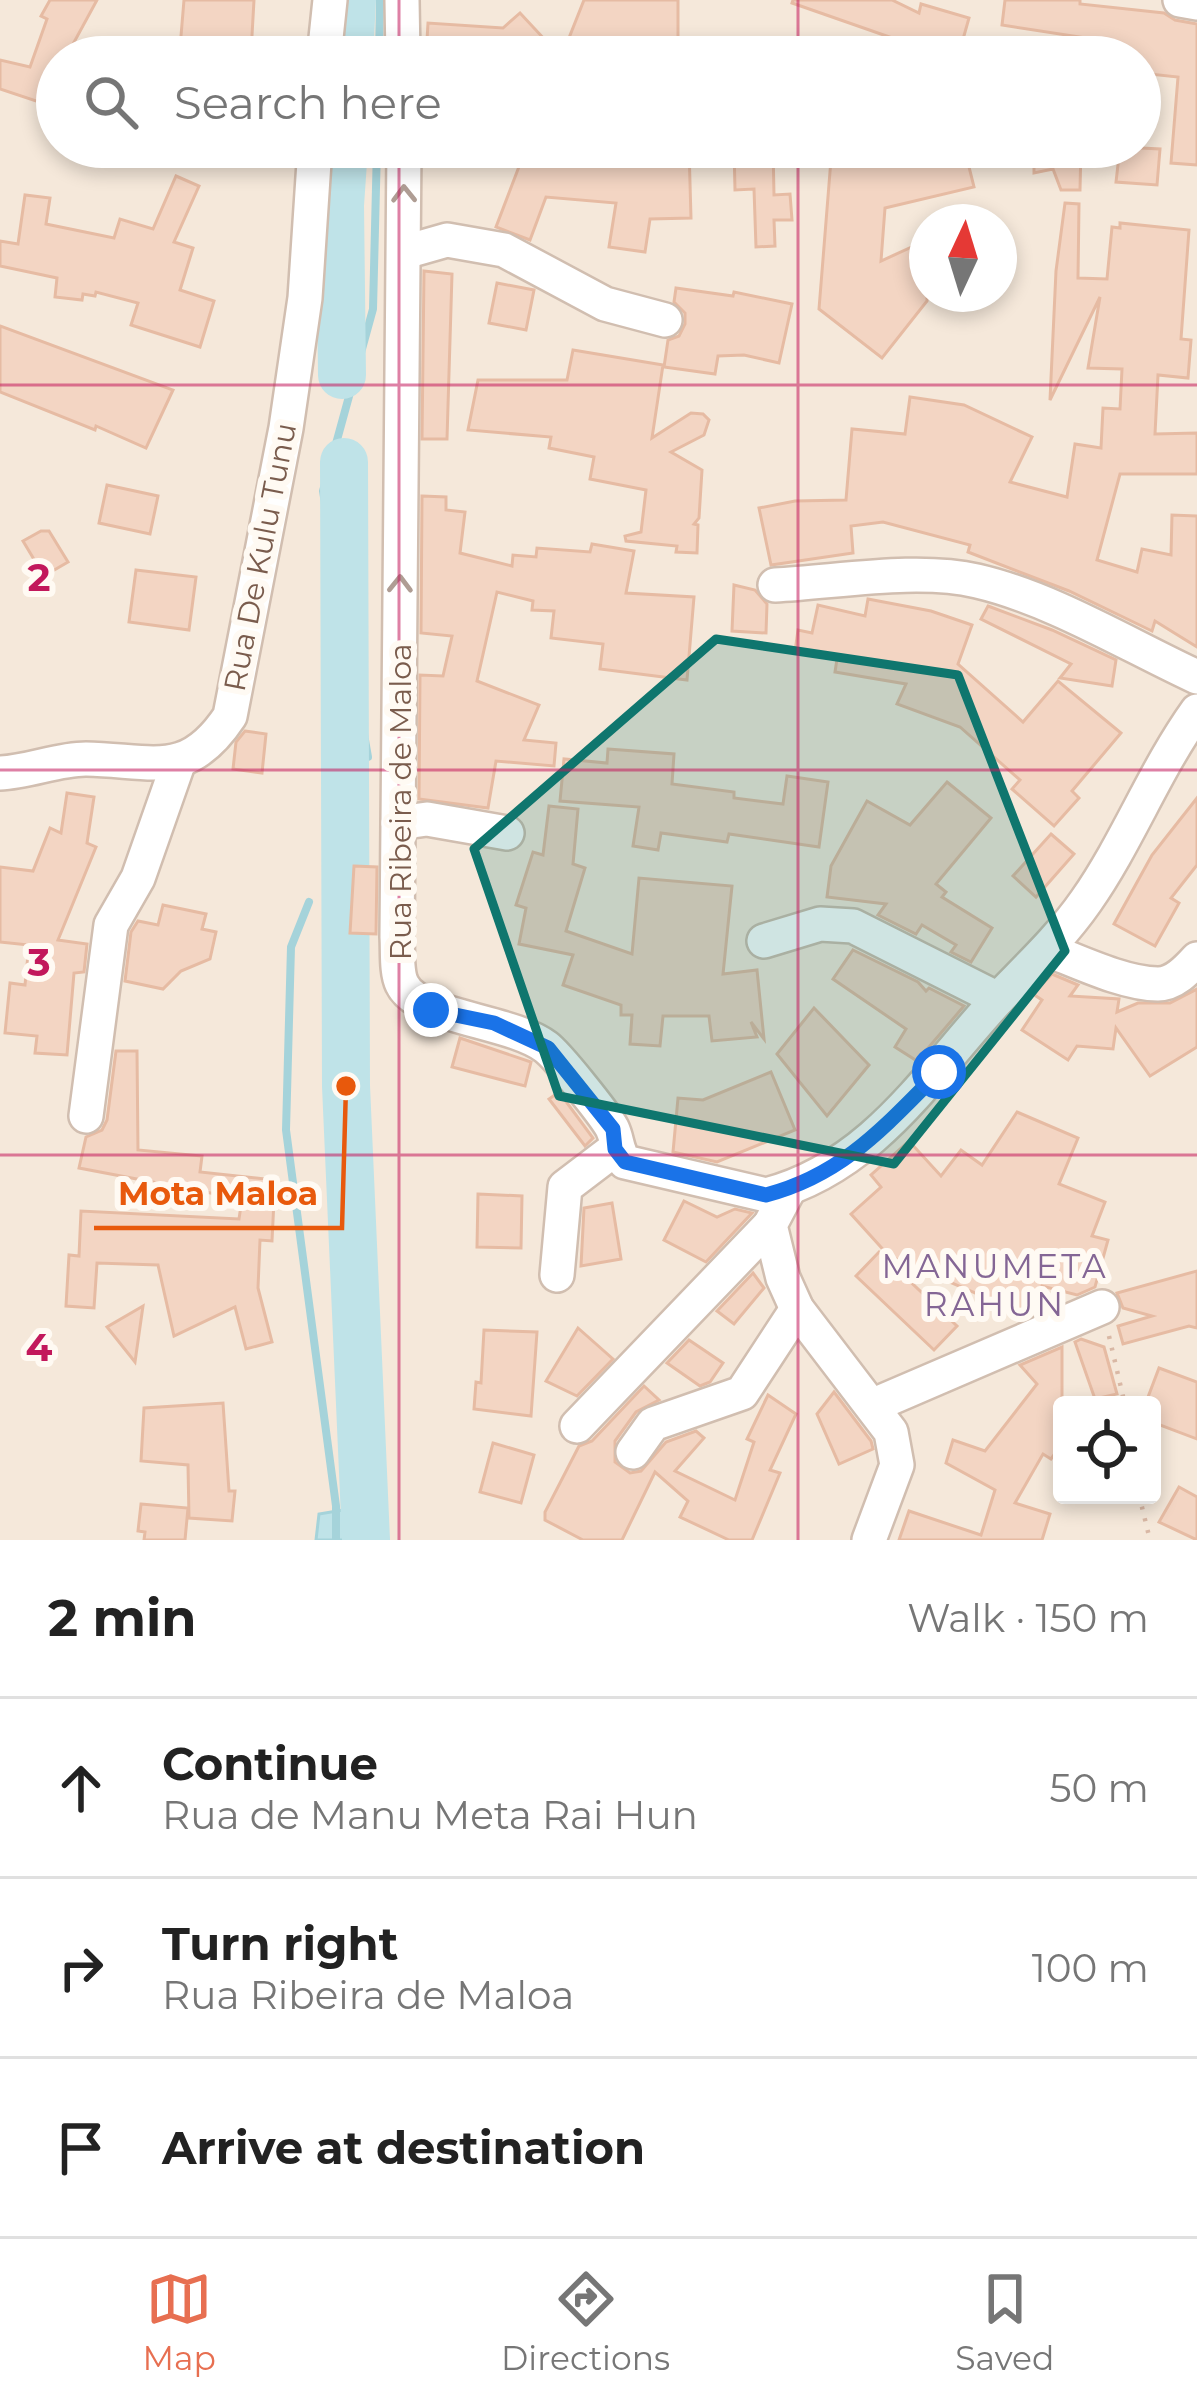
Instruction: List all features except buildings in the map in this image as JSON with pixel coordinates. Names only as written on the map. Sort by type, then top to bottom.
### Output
[{"type":"street","points":[[326,36],[330,0]]},
{"type":"street","points":[[402,0],[403,36]]},
{"type":"street","points":[[1180,0],[1197,3]]},
{"type":"street","name":"Rua De Kulu Tunu","points":[[178,764],[213,741],[230,716],[286,428],[305,298],[314,168]]},
{"type":"street","name":"Rua Ribeira de Maloa","points":[[404,168],[400,982],[431,1010],[494,1023],[548,1048],[613,1129],[615,1149]]},
{"type":"street","points":[[405,251],[447,240],[504,250],[605,304],[665,320]]},
{"type":"street","points":[[775,585],[923,575],[977,581],[1040,604],[1197,677]]},
{"type":"street","points":[[557,1275],[565,1187],[615,1149],[625,1162],[640,1167],[766,1195],[789,1189],[860,1151],[939,1072],[1088,899],[1197,711]]},
{"type":"street","points":[[0,773],[82,759],[178,764],[138,878],[111,926],[86,1116]]},
{"type":"street","points":[[398,823],[427,819],[507,832]]},
{"type":"street","points":[[764,940],[820,924],[853,926],[998,999]]},
{"type":"street","points":[[1048,950],[1101,971],[1161,985],[1184,974],[1197,959]]},
{"type":"street","points":[[577,1426],[770,1225],[789,1189]]},
{"type":"street","points":[[770,1225],[796,1309],[891,1432],[897,1465],[869,1540]]},
{"type":"street","points":[[874,1406],[1102,1307]]},
{"type":"street","points":[[633,1452],[653,1424],[742,1393],[796,1309]]},
{"type":"path","points":[[1102,1307],[1123,1396]]},
{"type":"path","points":[[1141,1504],[1150,1540]]},
{"type":"highlighted area","points":[[716,639],[958,675],[1065,951],[894,1164],[559,1096],[474,849]]},
{"type":"shaded area","points":[[0,0],[1197,0],[1197,1540],[0,1540]]},
{"type":"water","points":[[349,1509],[354,1540],[316,1540],[319,1514]]},
{"type":"waterway","points":[[350,36],[352,0]]},
{"type":"waterway","points":[[379,36],[380,0]]},
{"type":"waterway","points":[[342,375],[343,168]]},
{"type":"waterway","points":[[329,529],[323,491],[373,309],[376,168]]},
{"type":"waterway","points":[[344,462],[346,1086],[366,1540]]},
{"type":"waterway","points":[[362,723],[368,757]]},
{"type":"waterway","points":[[309,902],[291,947],[286,1130],[336,1506],[336,1540]]},
{"type":"place","name":"Mota Maloa","points":[[346,1086]]},
{"type":"district","name":"MANUMETA RAHUN","points":[[995,1285]]},
{"type":"route","points":[[431,1010],[494,1023],[548,1048],[613,1129],[615,1149],[625,1162],[766,1195],[789,1189],[860,1151],[939,1072]]}]
